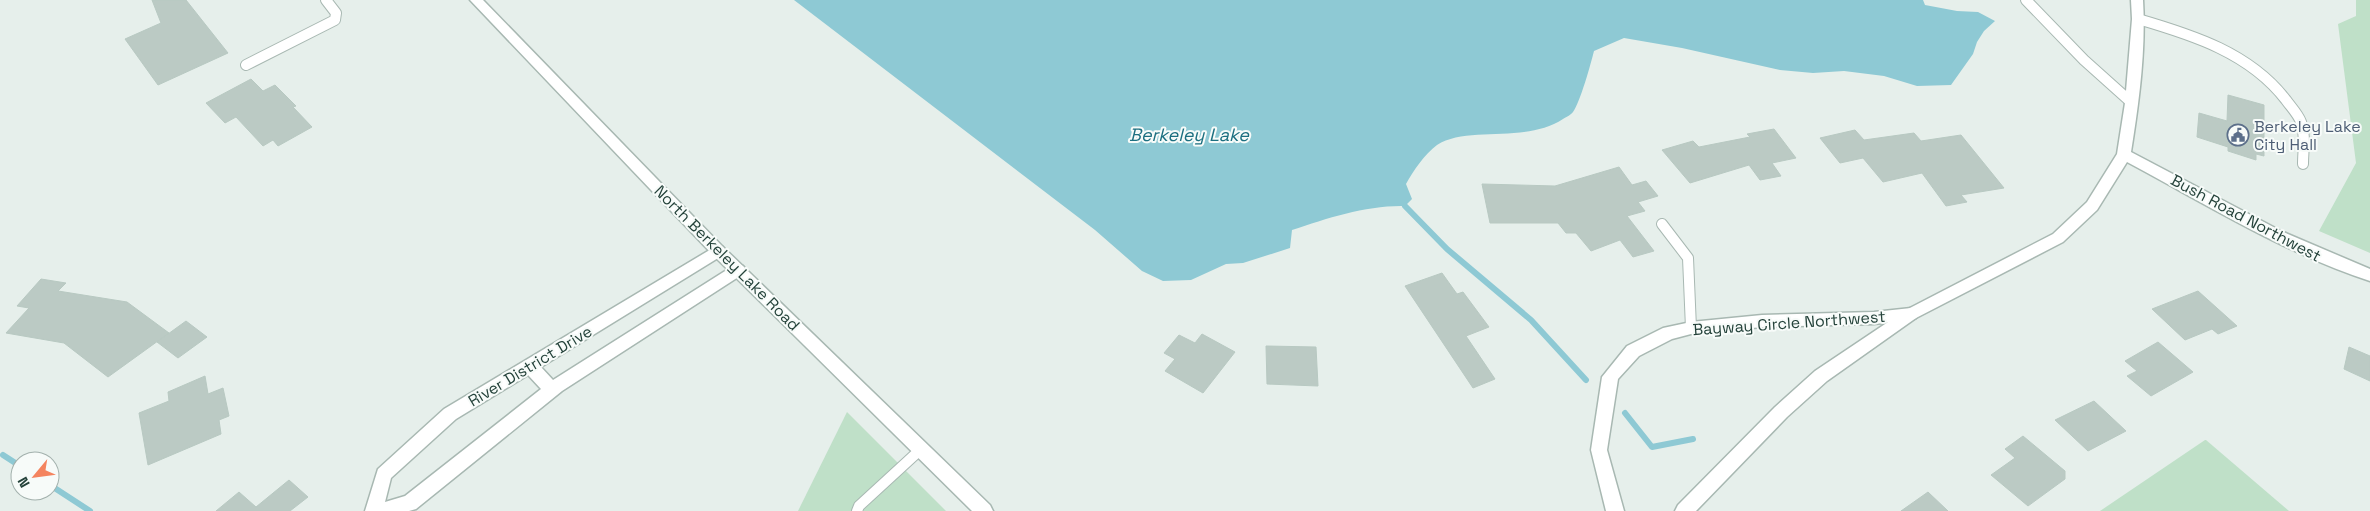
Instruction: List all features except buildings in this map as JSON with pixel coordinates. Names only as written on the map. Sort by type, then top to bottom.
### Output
[{"type":"street","name":"North Berkeley Lake Road","points":[[476,0],[718,251],[984,511]]},
{"type":"street","points":[[1684,511],[1781,412],[1821,376],[1911,314],[2058,238],[2092,206],[2124,154],[2132,103],[2138,19],[2137,0]]},
{"type":"street","name":"Bush Road Northwest","points":[[2124,154],[2275,235],[2327,260],[2370,275]]},
{"type":"street","name":"River District Drive","points":[[374,511],[384,474],[450,414],[718,251]]},
{"type":"street","name":"River District Drive","points":[[379,511],[410,503],[551,389],[738,270]]},
{"type":"street","name":"Bayway Circle Northwest","points":[[1615,511],[1599,450],[1610,377],[1633,351],[1669,333],[1691,328],[1762,321],[1874,318],[1911,314]]},
{"type":"street","points":[[530,366],[551,389]]},
{"type":"lane","points":[[246,65],[335,20],[336,13],[326,0]]},
{"type":"lane","points":[[2026,0],[2084,60],[2132,103]]},
{"type":"lane","points":[[2138,19],[2178,30],[2214,45],[2261,72],[2283,94],[2302,124],[2303,164]]},
{"type":"lane","points":[[1662,224],[1688,258],[1691,328]]},
{"type":"lane","points":[[857,511],[858,506],[920,450]]},
{"type":"green space","points":[[2356,0],[2370,0],[2370,253],[2319,231],[2356,163],[2338,24],[2356,16]]},
{"type":"green space","points":[[847,412],[946,511],[798,511]]},
{"type":"green space","points":[[2205,440],[2289,511],[2100,511]]},
{"type":"water","name":"Berkeley Lake","points":[[794,0],[1923,0],[1925,5],[1957,11],[1978,12],[1995,21],[1984,31],[1977,42],[1973,54],[1951,85],[1917,86],[1884,76],[1844,71],[1813,73],[1780,70],[1682,48],[1624,38],[1594,51],[1576,107],[1572,113],[1563,119],[1532,131],[1464,136],[1450,139],[1437,145],[1420,163],[1406,184],[1412,199],[1405,206],[1362,210],[1320,221],[1292,230],[1290,248],[1243,263],[1226,264],[1191,280],[1163,281],[1142,271],[1095,230]]},
{"type":"waterway","points":[[1405,206],[1447,249],[1531,320],[1586,380]]},
{"type":"waterway","points":[[1625,413],[1652,447],[1693,439]]},
{"type":"waterway","points":[[3,455],[10,460]]},
{"type":"waterway","points":[[60,492],[90,511]]},
{"type":"place","name":"Berkeley Lake City Hall","points":[[2238,135]]}]
